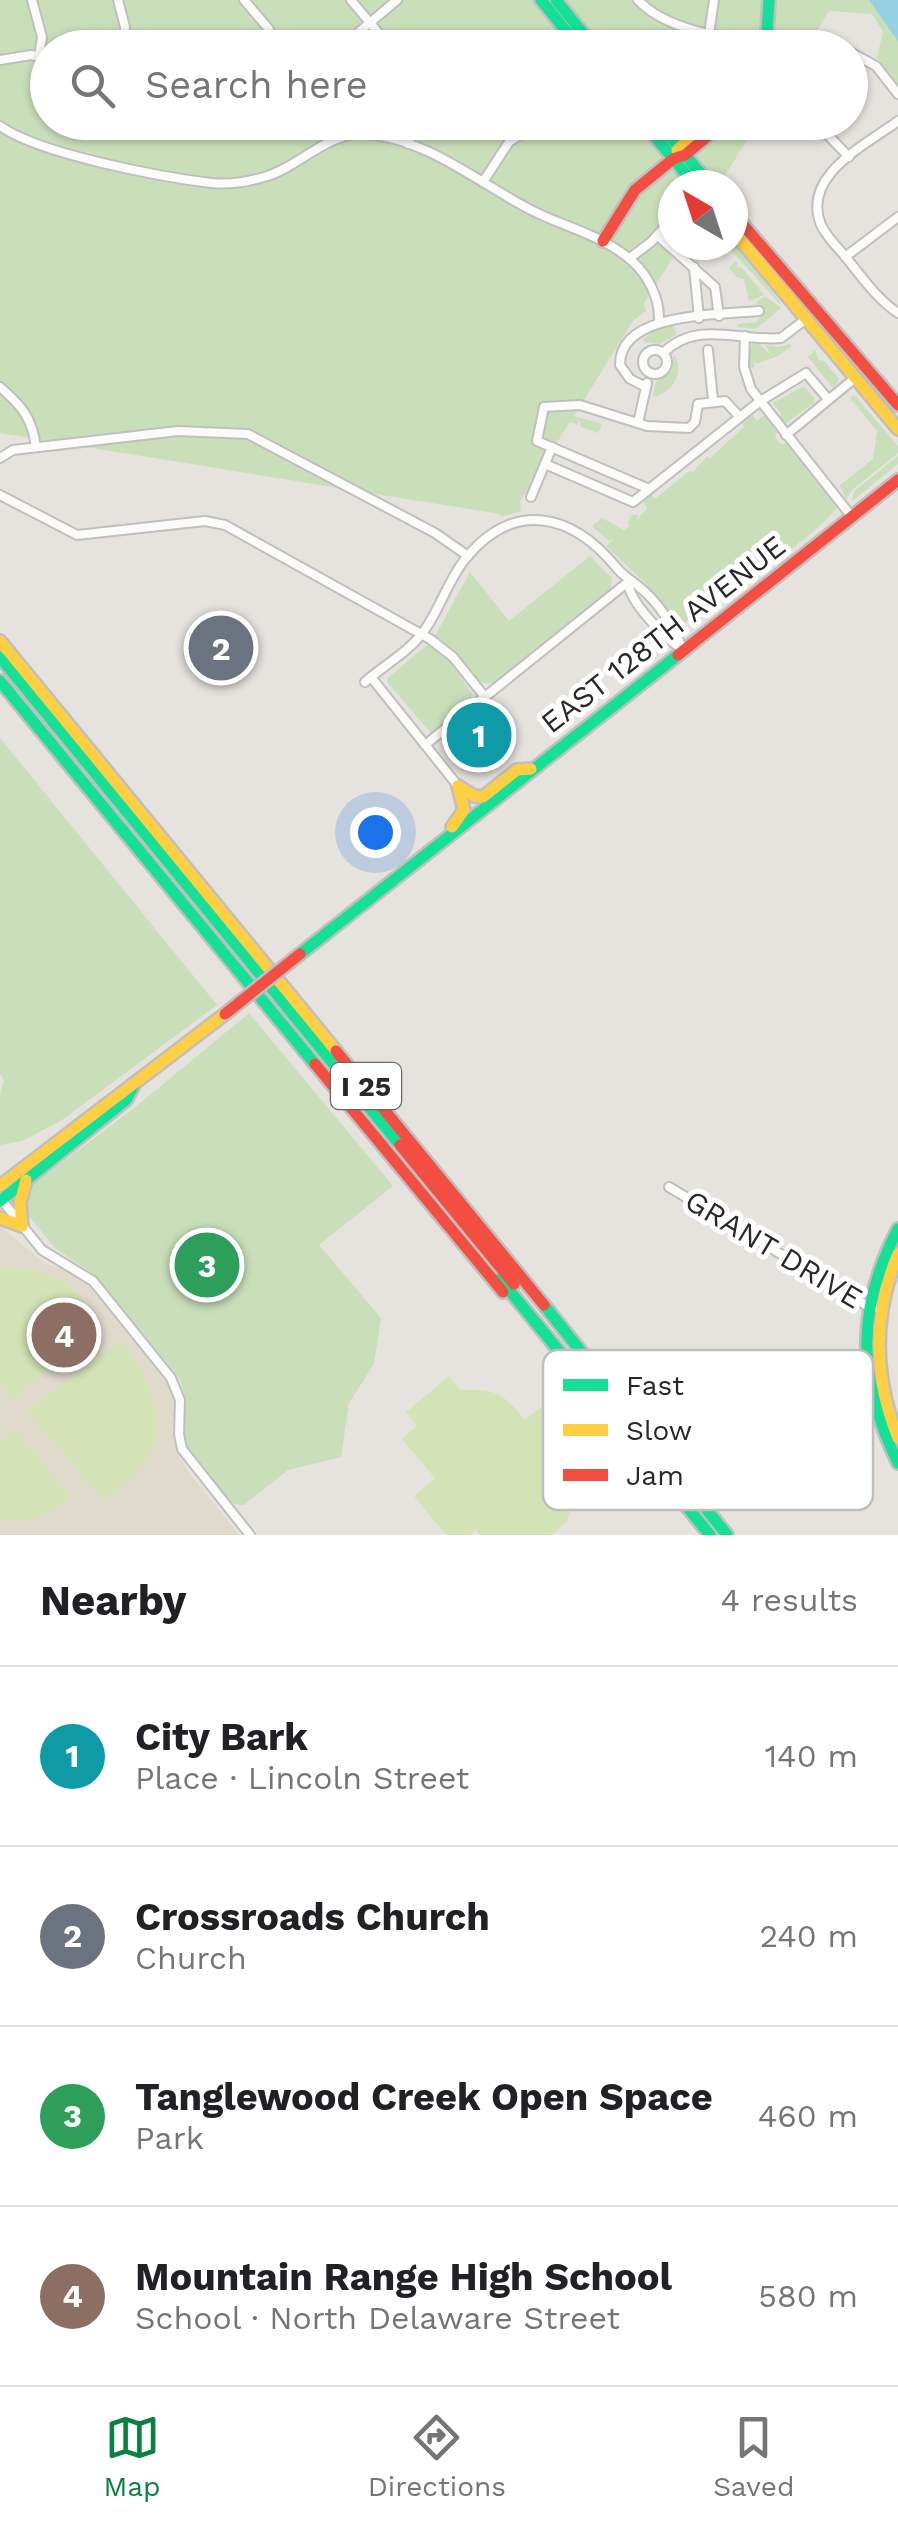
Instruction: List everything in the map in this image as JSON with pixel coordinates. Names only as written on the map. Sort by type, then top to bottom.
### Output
[{"type":"main road","points":[[541,0],[565,30]]},
{"type":"main road","points":[[556,0],[581,30]]},
{"type":"main road","points":[[768,30],[769,0]]},
{"type":"main road","points":[[663,140],[695,170]]},
{"type":"main road","points":[[670,140],[687,170]]},
{"type":"main road","points":[[679,154],[692,140]]},
{"type":"main road","points":[[602,241],[631,194],[699,140]]},
{"type":"main road","points":[[748,233],[855,378],[898,429]]},
{"type":"main road","points":[[748,247],[898,405]]},
{"type":"main road","name":"EAST 128TH AVENUE","points":[[0,1196],[21,1176],[126,1100],[133,1088],[225,1014],[898,480]]},
{"type":"main road","name":"I 25","points":[[0,640],[578,1350]]},
{"type":"main road","points":[[0,657],[571,1350]]},
{"type":"main road","points":[[0,669],[555,1350]]},
{"type":"main road","name":"I 25","points":[[0,682],[553,1350]]},
{"type":"main road","points":[[458,786],[470,794],[484,796],[516,770],[532,769]]},
{"type":"main road","points":[[436,845],[464,810],[458,786]]},
{"type":"main road","points":[[0,1173],[21,1176],[22,1226],[0,1218]]},
{"type":"main road","points":[[898,1229],[876,1274],[874,1308],[880,1409],[898,1464]]},
{"type":"main road","points":[[874,1308],[898,1254]]},
{"type":"main road","points":[[880,1409],[898,1438]]},
{"type":"main road","name":"I 25","points":[[685,1510],[706,1535]]},
{"type":"main road","points":[[686,1510],[706,1535]]},
{"type":"main road","points":[[702,1510],[723,1535]]},
{"type":"main road","name":"I 25","points":[[703,1510],[723,1535]]},
{"type":"street","points":[[32,0],[41,30]]},
{"type":"street","points":[[118,0],[125,30]]},
{"type":"street","points":[[244,0],[269,30]]},
{"type":"street","points":[[351,0],[376,30]]},
{"type":"street","points":[[361,30],[397,0]]},
{"type":"street","points":[[638,0],[670,23],[701,30]]},
{"type":"street","points":[[710,30],[714,0]]},
{"type":"street","points":[[0,60],[30,59]]},
{"type":"street","points":[[868,62],[898,94]]},
{"type":"street","points":[[898,121],[826,178],[818,199],[823,228],[882,300],[898,313]]},
{"type":"street","points":[[0,126],[30,142],[75,155],[212,183],[268,176],[335,140]]},
{"type":"street","points":[[393,140],[484,182],[535,212],[565,222],[630,258],[650,285],[660,312],[659,321]]},
{"type":"street","points":[[408,144],[409,140]]},
{"type":"street","points":[[484,182],[513,140]]},
{"type":"street","points":[[832,140],[849,158]]},
{"type":"street","points":[[805,198],[818,199]]},
{"type":"street","points":[[845,257],[898,217]]},
{"type":"street","points":[[630,258],[658,236]]},
{"type":"street","points":[[685,260],[716,287],[719,316]]},
{"type":"street","points":[[694,267],[699,318]]},
{"type":"street","points":[[646,387],[630,380],[620,365],[623,348],[635,336],[659,321],[759,311]]},
{"type":"street","points":[[663,353],[694,334],[720,332],[780,338],[811,315]]},
{"type":"street","points":[[635,336],[648,352]]},
{"type":"street","points":[[745,336],[744,368],[759,402],[852,517]]},
{"type":"street","points":[[708,350],[713,400]]},
{"type":"street","points":[[648,352],[663,353],[665,369],[660,374],[650,374],[642,362],[648,352]]},
{"type":"street","points":[[638,424],[650,374]]},
{"type":"street","points":[[545,464],[632,502],[759,402],[806,374],[828,400]]},
{"type":"street","points":[[786,435],[855,378]]},
{"type":"street","points":[[0,387],[26,412],[36,447]]},
{"type":"street","points":[[650,489],[536,438],[544,408],[580,405],[638,424],[690,428],[698,404],[713,400],[725,401],[740,417]]},
{"type":"street","points":[[0,458],[13,450],[178,431],[248,434],[436,532],[468,556]]},
{"type":"street","points":[[532,497],[552,448]]},
{"type":"street","points":[[0,495],[77,535],[216,522],[422,634],[452,657],[485,697]]},
{"type":"street","points":[[458,786],[368,679],[422,634],[468,556],[510,525],[529,520],[556,522],[590,539],[628,582],[638,586],[676,632],[682,649]]},
{"type":"street","points":[[425,745],[628,582]]},
{"type":"street","name":"GRANT DRIVE","points":[[669,1187],[874,1308]]},
{"type":"street","points":[[0,1196],[47,1254],[93,1281],[171,1378],[180,1400],[178,1434],[182,1449],[250,1535]]},
{"type":"shaded area","points":[[0,1226],[43,1262],[87,1284],[171,1386],[176,1404],[172,1429],[176,1451],[239,1535],[0,1535]]},
{"type":"green space","points":[[0,0],[898,0],[898,85],[877,57],[883,32],[872,14],[829,11],[817,30],[30,30],[30,140],[747,140],[728,170],[658,170],[658,260],[671,260],[644,303],[646,311],[633,321],[574,416],[602,424],[598,433],[581,427],[579,420],[577,425],[570,422],[520,501],[521,511],[501,517],[0,433]]},
{"type":"green space","points":[[748,259],[780,304],[740,260]]},
{"type":"green space","points":[[737,261],[737,267],[764,295],[749,301],[744,279],[736,277],[729,267]]},
{"type":"green space","points":[[765,296],[781,308],[756,329],[737,327],[757,322],[760,315],[756,302]]},
{"type":"green space","points":[[664,325],[674,325],[676,335],[660,344],[645,342],[643,339]]},
{"type":"green space","points":[[756,341],[772,356],[765,345],[791,347],[756,364],[754,359],[754,367],[750,368],[749,349]]},
{"type":"green space","points":[[815,350],[819,360],[839,379],[834,389],[808,357]]},
{"type":"green space","points":[[674,354],[678,368],[675,381],[653,397],[656,382],[672,371]]},
{"type":"green space","points":[[804,386],[814,403],[783,425],[773,403]]},
{"type":"green space","points":[[854,395],[898,446],[898,453],[852,490],[846,500],[840,485],[873,459],[877,431],[850,398]]},
{"type":"green space","points":[[751,413],[757,421],[764,415],[777,432],[775,438],[787,444],[837,508],[785,554],[685,623],[674,620],[645,583],[606,546],[614,538],[609,541],[592,526],[602,518],[624,530],[630,526],[631,515],[638,515],[636,521],[647,509],[643,499],[650,493],[655,499],[689,471],[693,472],[744,427],[741,421]]},
{"type":"green space","points":[[898,456],[898,464],[852,501],[854,491]]},
{"type":"green space","points":[[590,556],[612,578],[611,589],[493,684],[480,682],[457,652],[435,636],[470,572],[509,621]]},
{"type":"green space","points":[[428,644],[450,662],[473,695],[470,702],[431,733],[387,682]]},
{"type":"green space","points":[[0,738],[217,1005],[62,1120],[22,1141],[0,1145],[0,1094],[4,1080],[0,1074]]},
{"type":"green space","points":[[249,1013],[393,1186],[319,1245],[381,1318],[374,1364],[349,1403],[341,1457],[288,1470],[244,1505],[233,1504],[189,1453],[183,1433],[186,1401],[180,1379],[95,1275],[55,1248],[28,1215],[24,1204],[32,1185],[133,1109]]},
{"type":"green space","points":[[0,1269],[36,1271],[61,1281],[80,1298],[94,1323],[13,1401],[0,1384]]},
{"type":"green space","points":[[122,1341],[148,1386],[157,1427],[143,1466],[103,1500],[27,1411]]},
{"type":"green space","points":[[449,1376],[460,1390],[497,1394],[525,1420],[543,1405],[543,1510],[570,1510],[567,1521],[552,1535],[480,1535],[476,1530],[469,1535],[446,1535],[414,1496],[435,1478],[402,1439],[417,1426],[406,1412]]},
{"type":"green space","points":[[17,1430],[72,1498],[39,1517],[0,1519],[0,1443]]},
{"type":"water","points":[[869,0],[898,0],[898,41]]},
{"type":"traffic: fast","points":[[541,0],[565,30]]},
{"type":"traffic: fast","points":[[556,0],[580,30]]},
{"type":"traffic: fast","points":[[767,30],[769,0]]},
{"type":"traffic: fast","points":[[658,140],[683,170]]},
{"type":"traffic: fast","points":[[673,140],[698,170]]},
{"type":"traffic: fast","points":[[300,954],[678,655]]},
{"type":"traffic: fast","points":[[0,657],[400,1145]]},
{"type":"traffic: fast","points":[[0,681],[315,1064]]},
{"type":"traffic: fast","points":[[0,1201],[126,1100],[133,1087]]},
{"type":"traffic: fast","points":[[867,1350],[874,1288],[898,1229]]},
{"type":"traffic: fast","points":[[500,1279],[558,1350]]},
{"type":"traffic: fast","points":[[544,1305],[580,1350]]},
{"type":"traffic: fast","points":[[873,1393],[898,1463]]},
{"type":"traffic: fast","points":[[689,1510],[710,1535]]},
{"type":"traffic: fast","points":[[707,1510],[727,1535]]},
{"type":"traffic: slow","points":[[677,150],[688,140]]},
{"type":"traffic: slow","points":[[748,249],[898,429]]},
{"type":"traffic: slow","points":[[0,641],[336,1051]]},
{"type":"traffic: slow","points":[[458,786],[483,797],[517,770],[531,769]]},
{"type":"traffic: slow","points":[[452,827],[464,810],[458,786]]},
{"type":"traffic: slow","points":[[0,1186],[225,1014]]},
{"type":"traffic: slow","points":[[22,1226],[20,1203],[26,1180]]},
{"type":"traffic: slow","points":[[0,1218],[22,1226]]},
{"type":"traffic: slow","points":[[898,1254],[884,1300],[879,1346],[884,1392],[898,1438]]},
{"type":"traffic: jam","points":[[603,241],[635,190],[703,140]]},
{"type":"traffic: jam","points":[[748,230],[898,405]]},
{"type":"traffic: jam","points":[[678,655],[898,480]]},
{"type":"traffic: jam","points":[[225,1014],[300,954]]},
{"type":"traffic: jam","points":[[336,1051],[544,1305]]},
{"type":"traffic: jam","points":[[315,1064],[503,1292]]},
{"type":"traffic: jam","points":[[400,1145],[514,1284]]},
{"type":"place","name":"Crossroads Church","points":[[221,648]]},
{"type":"place","name":"City Bark","points":[[479,735]]},
{"type":"place","name":"Tanglewood Creek Open Space","points":[[207,1265]]},
{"type":"place","name":"Mountain Range High School","points":[[64,1335]]}]
